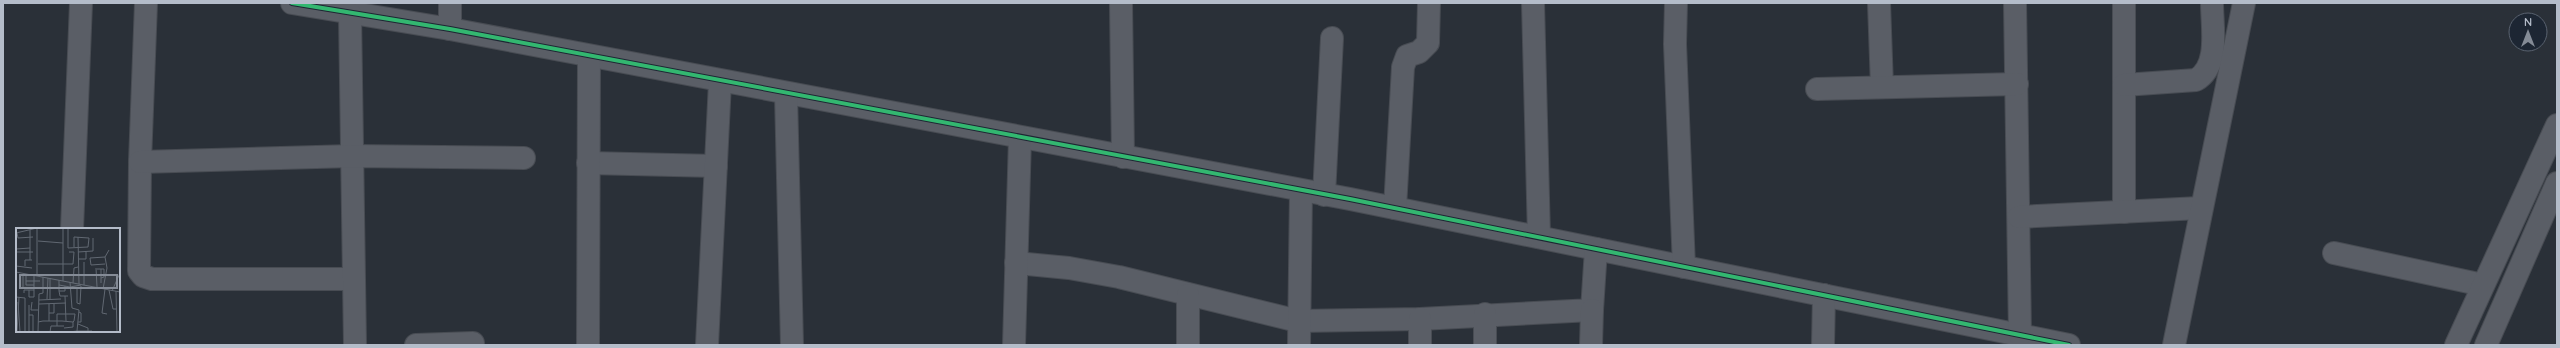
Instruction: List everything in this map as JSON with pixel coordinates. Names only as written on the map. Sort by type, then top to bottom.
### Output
[{"type":"street","points":[[72,228],[81,3]]},
{"type":"street","points":[[146,3],[140,162],[139,271],[143,276],[152,279],[353,279]]},
{"type":"street","points":[[292,3],[350,14],[450,29],[720,82],[1301,191],[1324,194],[2069,345]]},
{"type":"street","points":[[450,3],[450,29]]},
{"type":"street","points":[[1121,3],[1123,157]]},
{"type":"street","points":[[1395,208],[1403,67],[1407,56],[1419,52],[1428,43],[1429,3]]},
{"type":"street","points":[[1533,3],[1539,237]]},
{"type":"street","points":[[1676,3],[1675,44],[1684,267]]},
{"type":"street","points":[[1879,3],[1882,87]]},
{"type":"street","points":[[2015,3],[2020,335]]},
{"type":"street","points":[[2124,3],[2124,212]]},
{"type":"street","points":[[2124,85],[2196,80],[2204,76],[2209,69],[2212,58],[2212,3]]},
{"type":"street","points":[[2174,345],[2200,208],[2244,3]]},
{"type":"street","points":[[350,14],[355,345]]},
{"type":"street","points":[[1324,194],[1332,38]]},
{"type":"street","points":[[588,345],[589,57]]},
{"type":"street","points":[[707,345],[720,82]]},
{"type":"street","points":[[1817,89],[2017,84]]},
{"type":"street","points":[[786,94],[792,345]]},
{"type":"street","points":[[2456,345],[2557,126]]},
{"type":"street","points":[[1014,345],[1020,138]]},
{"type":"street","points":[[140,162],[352,156],[524,158]]},
{"type":"street","points":[[588,163],[716,166]]},
{"type":"street","points":[[2486,345],[2557,183]]},
{"type":"street","points":[[1299,345],[1298,322],[1301,191]]},
{"type":"street","points":[[2019,217],[2200,208]]},
{"type":"street","points":[[1591,345],[1596,249]]},
{"type":"street","points":[[2334,253],[2483,285]]},
{"type":"street","points":[[1016,263],[1095,272],[1298,322],[1420,319],[1486,314],[1592,310]]},
{"type":"street","points":[[1188,295],[1188,345]]},
{"type":"street","points":[[1823,345],[1824,295]]},
{"type":"street","points":[[1486,314],[1486,345]]},
{"type":"street","points":[[1420,319],[1420,345]]},
{"type":"street","points":[[416,345],[473,343]]},
{"type":"cycle path","points":[[292,3],[450,29],[1350,199],[2069,345]]}]
